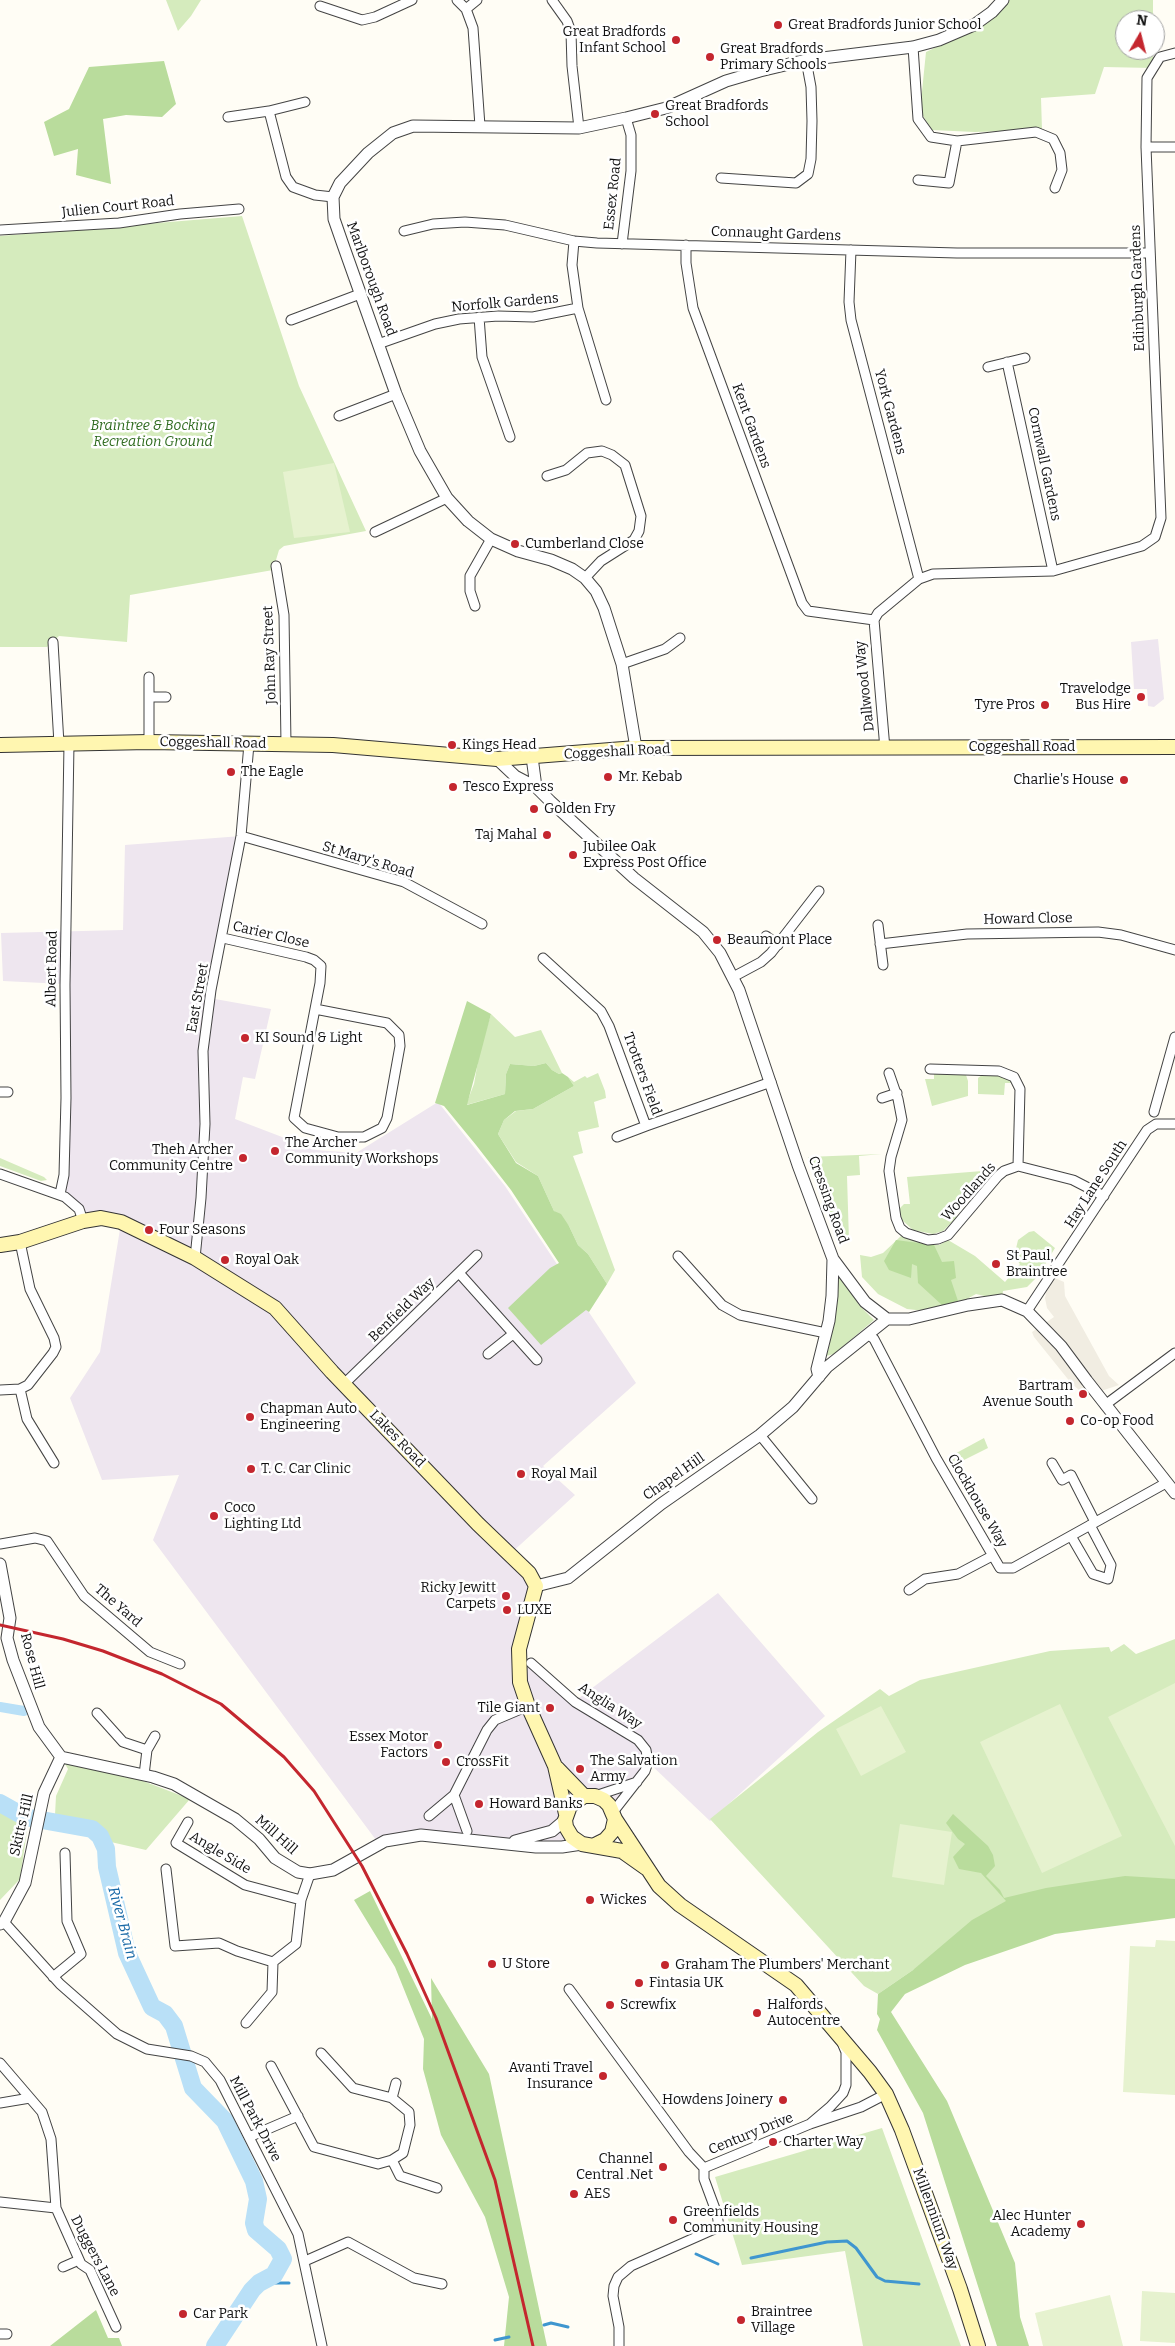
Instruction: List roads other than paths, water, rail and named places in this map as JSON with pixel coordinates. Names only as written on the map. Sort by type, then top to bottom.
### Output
[{"type":"main road","name":"Coggeshall Road","points":[[0,745],[149,742],[362,746],[497,759],[636,748],[1175,747]]},
{"type":"main road","name":"Lakes Road","points":[[0,1245],[20,1242],[101,1218],[121,1222],[195,1258],[275,1308],[344,1384],[478,1524],[529,1573],[536,1586]]},
{"type":"main road","points":[[536,1586],[518,1648],[520,1682],[528,1706],[555,1766],[566,1827],[572,1837],[589,1844],[622,1851],[646,1868]]},
{"type":"main road","points":[[555,1766],[589,1796],[604,1800],[646,1868]]},
{"type":"main road","points":[[565,1817],[570,1806],[589,1796]]},
{"type":"main road","points":[[589,1844],[605,1840],[612,1832],[614,1815]]},
{"type":"main road","name":"Millennium Way","points":[[646,1868],[659,1886],[680,1905],[796,1985],[886,2094],[906,2139],[960,2289],[978,2346]]},
{"type":"street","points":[[320,6],[362,20],[375,17],[412,0]]},
{"type":"street","points":[[457,0],[466,9],[473,28],[480,126]]},
{"type":"street","points":[[466,9],[477,0]]},
{"type":"street","points":[[552,0],[567,20],[571,32],[572,66],[579,128]]},
{"type":"street","points":[[269,111],[286,177],[293,186],[316,195],[333,197],[340,184],[368,153],[393,133],[413,126],[579,128],[626,118],[666,108],[726,81],[806,60],[913,47],[940,40],[974,25],[992,12],[1003,0]]},
{"type":"street","points":[[913,47],[918,119],[931,137],[957,140],[1036,132],[1053,138],[1060,153],[1062,170],[1055,188]]},
{"type":"street","name":"Edinburgh Gardens","points":[[1054,571],[1142,546],[1155,537],[1162,518],[1146,147],[1147,78],[1160,57],[1175,54]]},
{"type":"street","points":[[721,178],[796,184],[808,174],[811,159],[812,121],[811,87],[806,60]]},
{"type":"street","points":[[228,117],[269,111],[305,102]]},
{"type":"street","name":"Essex Road","points":[[622,244],[631,171],[631,135],[626,118]]},
{"type":"street","points":[[918,180],[949,183],[957,140]]},
{"type":"street","points":[[1146,147],[1175,147]]},
{"type":"street","name":"Marlborough Road","points":[[333,197],[334,218],[360,294],[396,394],[420,451],[447,498],[468,521],[491,539],[518,551],[563,564],[586,578],[604,608],[622,664],[636,748]]},
{"type":"street","name":"Julien Court Road","points":[[0,230],[119,223],[180,214],[238,209]]},
{"type":"street","name":"Connaught Gardens","points":[[404,231],[433,224],[464,222],[505,225],[574,241],[622,244],[1012,254],[1150,253]]},
{"type":"street","points":[[574,241],[572,265],[578,308],[606,400]]},
{"type":"street","name":"Kent Gardens","points":[[686,245],[686,263],[693,308],[802,603],[808,611],[874,620]]},
{"type":"street","name":"York Gardens","points":[[851,250],[849,302],[852,320],[919,579]]},
{"type":"street","points":[[291,320],[360,294]]},
{"type":"street","name":"Norfolk Gardens","points":[[378,344],[434,324],[479,317],[533,317],[578,308]]},
{"type":"street","points":[[479,317],[482,357],[510,437]]},
{"type":"street","points":[[988,367],[1025,358]]},
{"type":"street","name":"Cornwall Gardens","points":[[1007,362],[1054,571]]},
{"type":"street","points":[[339,416],[396,394]]},
{"type":"street","points":[[547,476],[566,470],[587,454],[602,451],[612,455],[625,465],[641,516],[639,531],[634,540],[600,561],[586,578]]},
{"type":"street","points":[[375,532],[447,498]]},
{"type":"street","points":[[474,606],[470,590],[470,576],[491,539]]},
{"type":"street","name":"John Ray Street","points":[[276,566],[284,614],[286,744]]},
{"type":"street","points":[[874,620],[878,613],[919,579],[933,574],[1054,571]]},
{"type":"street","name":"Dallwood Way","points":[[874,620],[885,749]]},
{"type":"street","points":[[622,664],[665,649],[680,638]]},
{"type":"street","points":[[53,642],[64,744]]},
{"type":"street","points":[[149,676],[149,742]]},
{"type":"street","points":[[150,698],[166,697]]},
{"type":"street","name":"Albert Road","points":[[60,1194],[64,1175],[66,1098],[64,744]]},
{"type":"street","name":"East Street","points":[[195,1258],[201,1198],[205,1124],[203,1051],[211,990],[223,938],[241,836],[249,744]]},
{"type":"street","points":[[532,757],[536,786]]},
{"type":"street","name":"Cressing Road","points":[[497,759],[515,776],[536,786],[570,821],[634,878],[703,932],[720,953],[733,977],[833,1259],[865,1302],[887,1319]]},
{"type":"street","name":"St Mary's Road","points":[[241,836],[404,882],[482,924]]},
{"type":"street","points":[[733,977],[761,962],[778,945],[819,891]]},
{"type":"street","points":[[878,925],[883,965]]},
{"type":"street","name":"Howard Close","points":[[880,944],[967,934],[1098,932],[1121,935],[1175,950]]},
{"type":"street","points":[[766,936],[778,945]]},
{"type":"street","name":"Carier Close","points":[[223,938],[274,948],[314,960],[321,966],[315,1009],[294,1118],[305,1128],[338,1137],[364,1137],[382,1128],[387,1118],[400,1046],[399,1035],[387,1023],[315,1009]]},
{"type":"street","name":"Trotters Field","points":[[543,958],[601,1011],[610,1026],[646,1126],[771,1082]]},
{"type":"street","points":[[1154,1112],[1175,1036]]},
{"type":"street","points":[[930,1069],[999,1071],[1014,1077],[1020,1089],[1018,1166]]},
{"type":"street","name":"Woodlands","points":[[888,1073],[897,1093],[902,1120],[889,1163],[890,1182],[896,1218],[900,1228],[906,1233],[920,1239],[938,1240],[953,1231],[998,1176],[1004,1171],[1018,1166],[1073,1180],[1104,1196]]},
{"type":"street","points":[[882,1098],[897,1093]]},
{"type":"street","name":"Hay Lane South","points":[[1028,1311],[1147,1130],[1156,1124],[1175,1124]]},
{"type":"street","points":[[617,1137],[646,1126]]},
{"type":"street","points":[[0,1174],[60,1194],[75,1204],[84,1222]]},
{"type":"street","points":[[0,1390],[20,1390],[28,1385],[47,1362],[55,1350],[56,1344],[30,1290],[20,1242]]},
{"type":"street","name":"Benfield Way","points":[[344,1384],[460,1274],[477,1255]]},
{"type":"street","points":[[678,1256],[722,1305],[740,1315],[826,1334]]},
{"type":"street","points":[[819,1376],[817,1370],[826,1334],[832,1296],[833,1259]]},
{"type":"street","points":[[460,1274],[537,1360]]},
{"type":"street","points":[[887,1319],[908,1319],[1002,1300],[1028,1311],[1061,1346],[1175,1493]]},
{"type":"street","name":"Chapel Hill","points":[[536,1586],[568,1578],[661,1504],[760,1435],[794,1407],[827,1367],[887,1319]]},
{"type":"street","points":[[488,1354],[513,1334]]},
{"type":"street","name":"Clockhouse Way","points":[[869,1335],[874,1339],[936,1458],[1000,1568],[1013,1568],[1166,1483]]},
{"type":"street","points":[[1105,1405],[1175,1353]]},
{"type":"street","points":[[20,1390],[27,1419],[54,1463]]},
{"type":"street","points":[[760,1435],[812,1499]]},
{"type":"street","points":[[1052,1463],[1062,1480],[1071,1475],[1111,1565],[1108,1579],[1093,1574],[1071,1536]]},
{"type":"street","name":"The Yard","points":[[0,1544],[35,1538],[47,1540],[84,1596],[150,1652],[180,1664]]},
{"type":"street","points":[[909,1590],[925,1579],[958,1574],[992,1556]]},
{"type":"street","name":"Rose Hill","points":[[0,1564],[10,1618],[7,1638],[39,1727],[61,1757]]},
{"type":"street","name":"Anglia Way","points":[[531,1663],[575,1702],[638,1740],[646,1750],[648,1762],[638,1782],[614,1815]]},
{"type":"street","points":[[429,1816],[454,1794],[495,1720],[528,1706]]},
{"type":"street","points":[[97,1713],[123,1742],[147,1750]]},
{"type":"street","points":[[144,1775],[147,1750],[154,1736]]},
{"type":"street","name":"Mill Hill","points":[[61,1757],[144,1775],[174,1784],[235,1819],[259,1839],[284,1865],[298,1872],[310,1874],[333,1870],[385,1841],[401,1837],[421,1835],[536,1847],[589,1844]]},
{"type":"street","name":"Skitts Hill","points":[[2,1923],[25,1883],[44,1793],[61,1757]]},
{"type":"street","points":[[589,1796],[638,1782]]},
{"type":"street","points":[[454,1794],[467,1831]]},
{"type":"street","name":"Mill Hill","points":[[506,1843],[541,1836],[552,1831],[565,1817]]},
{"type":"street","name":"Angle Side","points":[[188,1822],[176,1842],[245,1885],[301,1900]]},
{"type":"street","points":[[53,1977],[80,1954],[67,1921],[65,1853]]},
{"type":"street","points":[[166,1869],[175,1946],[219,1943],[237,1951],[273,1962]]},
{"type":"street","points":[[273,1962],[296,1944],[301,1900],[310,1874]]},
{"type":"street","name":"Mill Park Drive","points":[[2,1923],[53,1977],[117,2034],[147,2048],[191,2056],[205,2062],[220,2080],[298,2234],[322,2346]]},
{"type":"street","points":[[246,2023],[272,1992],[273,1962]]},
{"type":"street","name":"Century Drive","points":[[570,1989],[689,2152],[704,2168],[810,2124],[830,2107],[843,2093],[846,2085],[846,2052],[841,2038]]},
{"type":"street","points":[[271,2066],[314,2147],[378,2164],[392,2160],[403,2153],[410,2125],[409,2112],[392,2098],[353,2088],[321,2054]]},
{"type":"street","name":"Duggers Lane","points":[[0,2063],[42,2112],[51,2139],[56,2208],[79,2260],[90,2270],[116,2327]]},
{"type":"street","points":[[392,2098],[396,2083]]},
{"type":"street","points":[[810,2124],[830,2119],[861,2107],[886,2094]]},
{"type":"street","points":[[0,2103],[30,2098]]},
{"type":"street","points":[[249,2137],[298,2116]]},
{"type":"street","points":[[392,2160],[400,2176],[437,2188]]},
{"type":"street","points":[[619,2346],[619,2328],[613,2296],[614,2286],[618,2277],[631,2266],[719,2227],[717,2214],[704,2179],[704,2168]]},
{"type":"street","points":[[0,2202],[56,2208]]},
{"type":"street","points":[[305,2261],[348,2242],[414,2278],[442,2284]]},
{"type":"street","points":[[63,2266],[79,2260]]},
{"type":"waterway","points":[[0,1707],[24,1711]]},
{"type":"waterway","name":"River Brain","points":[[0,1803],[25,1817],[92,1829],[100,1836],[106,1849],[107,1867],[127,1953],[152,2007],[165,2014],[174,2026],[193,2088],[225,2121],[254,2181],[258,2199],[254,2223],[256,2230],[278,2249],[283,2259],[274,2275],[259,2283],[252,2290],[215,2346]]},
{"type":"waterway","points":[[751,2258],[827,2242],[847,2241],[856,2248],[877,2277],[885,2281],[919,2284]]},
{"type":"waterway","points":[[696,2254],[718,2264]]},
{"type":"waterway","points":[[252,2290],[269,2283],[289,2283]]},
{"type":"waterway","points":[[544,2325],[551,2323],[568,2327]]},
{"type":"waterway","points":[[495,2340],[509,2337]]},
{"type":"railway","points":[[0,1625],[63,1639],[103,1651],[162,1674],[221,1704],[284,1757],[314,1791],[362,1866],[407,1954],[436,2018],[495,2180],[533,2346]]},
{"type":"place","name":"Great Bradfords Junior School","points":[[778,25]]},
{"type":"place","name":"Great Bradfords Infant School","points":[[676,40]]},
{"type":"place","name":"Great Bradfords Primary Schools","points":[[710,57]]},
{"type":"place","name":"Great Bradfords School","points":[[655,114]]},
{"type":"place","name":"Cumberland Close","points":[[515,544]]},
{"type":"place","name":"Travelodge Bus Hire","points":[[1141,697]]},
{"type":"place","name":"Tyre Pros","points":[[1045,705]]},
{"type":"place","name":"Kings Head","points":[[452,745]]},
{"type":"place","name":"The Eagle","points":[[231,772]]},
{"type":"place","name":"Mr. Kebab","points":[[608,777]]},
{"type":"place","name":"Charlie's House","points":[[1124,780]]},
{"type":"place","name":"Tesco Express","points":[[453,787]]},
{"type":"place","name":"Golden Fry","points":[[534,809]]},
{"type":"place","name":"Taj Mahal","points":[[547,835]]},
{"type":"place","name":"Jubilee Oak Express Post Office","points":[[573,855]]},
{"type":"place","name":"Beaumont Place","points":[[717,940]]},
{"type":"place","name":"KI Sound & Light","points":[[245,1038]]},
{"type":"place","name":"The Archer Community Workshops","points":[[275,1151]]},
{"type":"place","name":"Theh Archer Community Centre","points":[[243,1158]]},
{"type":"place","name":"Four Seasons","points":[[149,1230]]},
{"type":"place","name":"Royal Oak","points":[[225,1260]]},
{"type":"place","name":"St Paul, Braintree","points":[[996,1264]]},
{"type":"place","name":"Bartram Avenue South","points":[[1083,1394]]},
{"type":"place","name":"Chapman Auto Engineering","points":[[250,1417]]},
{"type":"place","name":"Co-op Food","points":[[1070,1421]]},
{"type":"place","name":"T. C. Car Clinic","points":[[251,1469]]},
{"type":"place","name":"Royal Mail","points":[[521,1474]]},
{"type":"place","name":"Coco Lighting Ltd","points":[[214,1516]]},
{"type":"place","name":"Ricky Jewitt Carpets","points":[[506,1596]]},
{"type":"place","name":"LUXE","points":[[507,1610]]},
{"type":"place","name":"Tile Giant","points":[[550,1708]]},
{"type":"place","name":"Essex Motor Factors","points":[[438,1745]]},
{"type":"place","name":"CrossFit","points":[[446,1762]]},
{"type":"place","name":"The Salvation Army","points":[[580,1769]]},
{"type":"place","name":"Howard Banks","points":[[479,1804]]},
{"type":"place","name":"Wickes","points":[[590,1900]]},
{"type":"place","name":"U Store","points":[[492,1964]]},
{"type":"place","name":"Graham The Plumbers' Merchant","points":[[665,1965]]},
{"type":"place","name":"Fintasia UK","points":[[639,1983]]},
{"type":"place","name":"Screwfix","points":[[610,2005]]},
{"type":"place","name":"Halfords Autocentre","points":[[757,2013]]},
{"type":"place","name":"Avanti Travel Insurance","points":[[603,2076]]},
{"type":"place","name":"Howdens Joinery","points":[[783,2100]]},
{"type":"place","name":"Charter Way","points":[[773,2142]]},
{"type":"place","name":"Channel Central .Net","points":[[663,2167]]},
{"type":"place","name":"AES","points":[[574,2194]]},
{"type":"place","name":"Greenfields Community Housing","points":[[673,2220]]},
{"type":"place","name":"Alec Hunter Academy","points":[[1081,2224]]},
{"type":"place","name":"Car Park","points":[[183,2314]]},
{"type":"place","name":"Braintree Village","points":[[741,2320]]},
{"type":"park label","name":"Braintree & Bocking Recreation Ground","points":[[153,434]]}]
